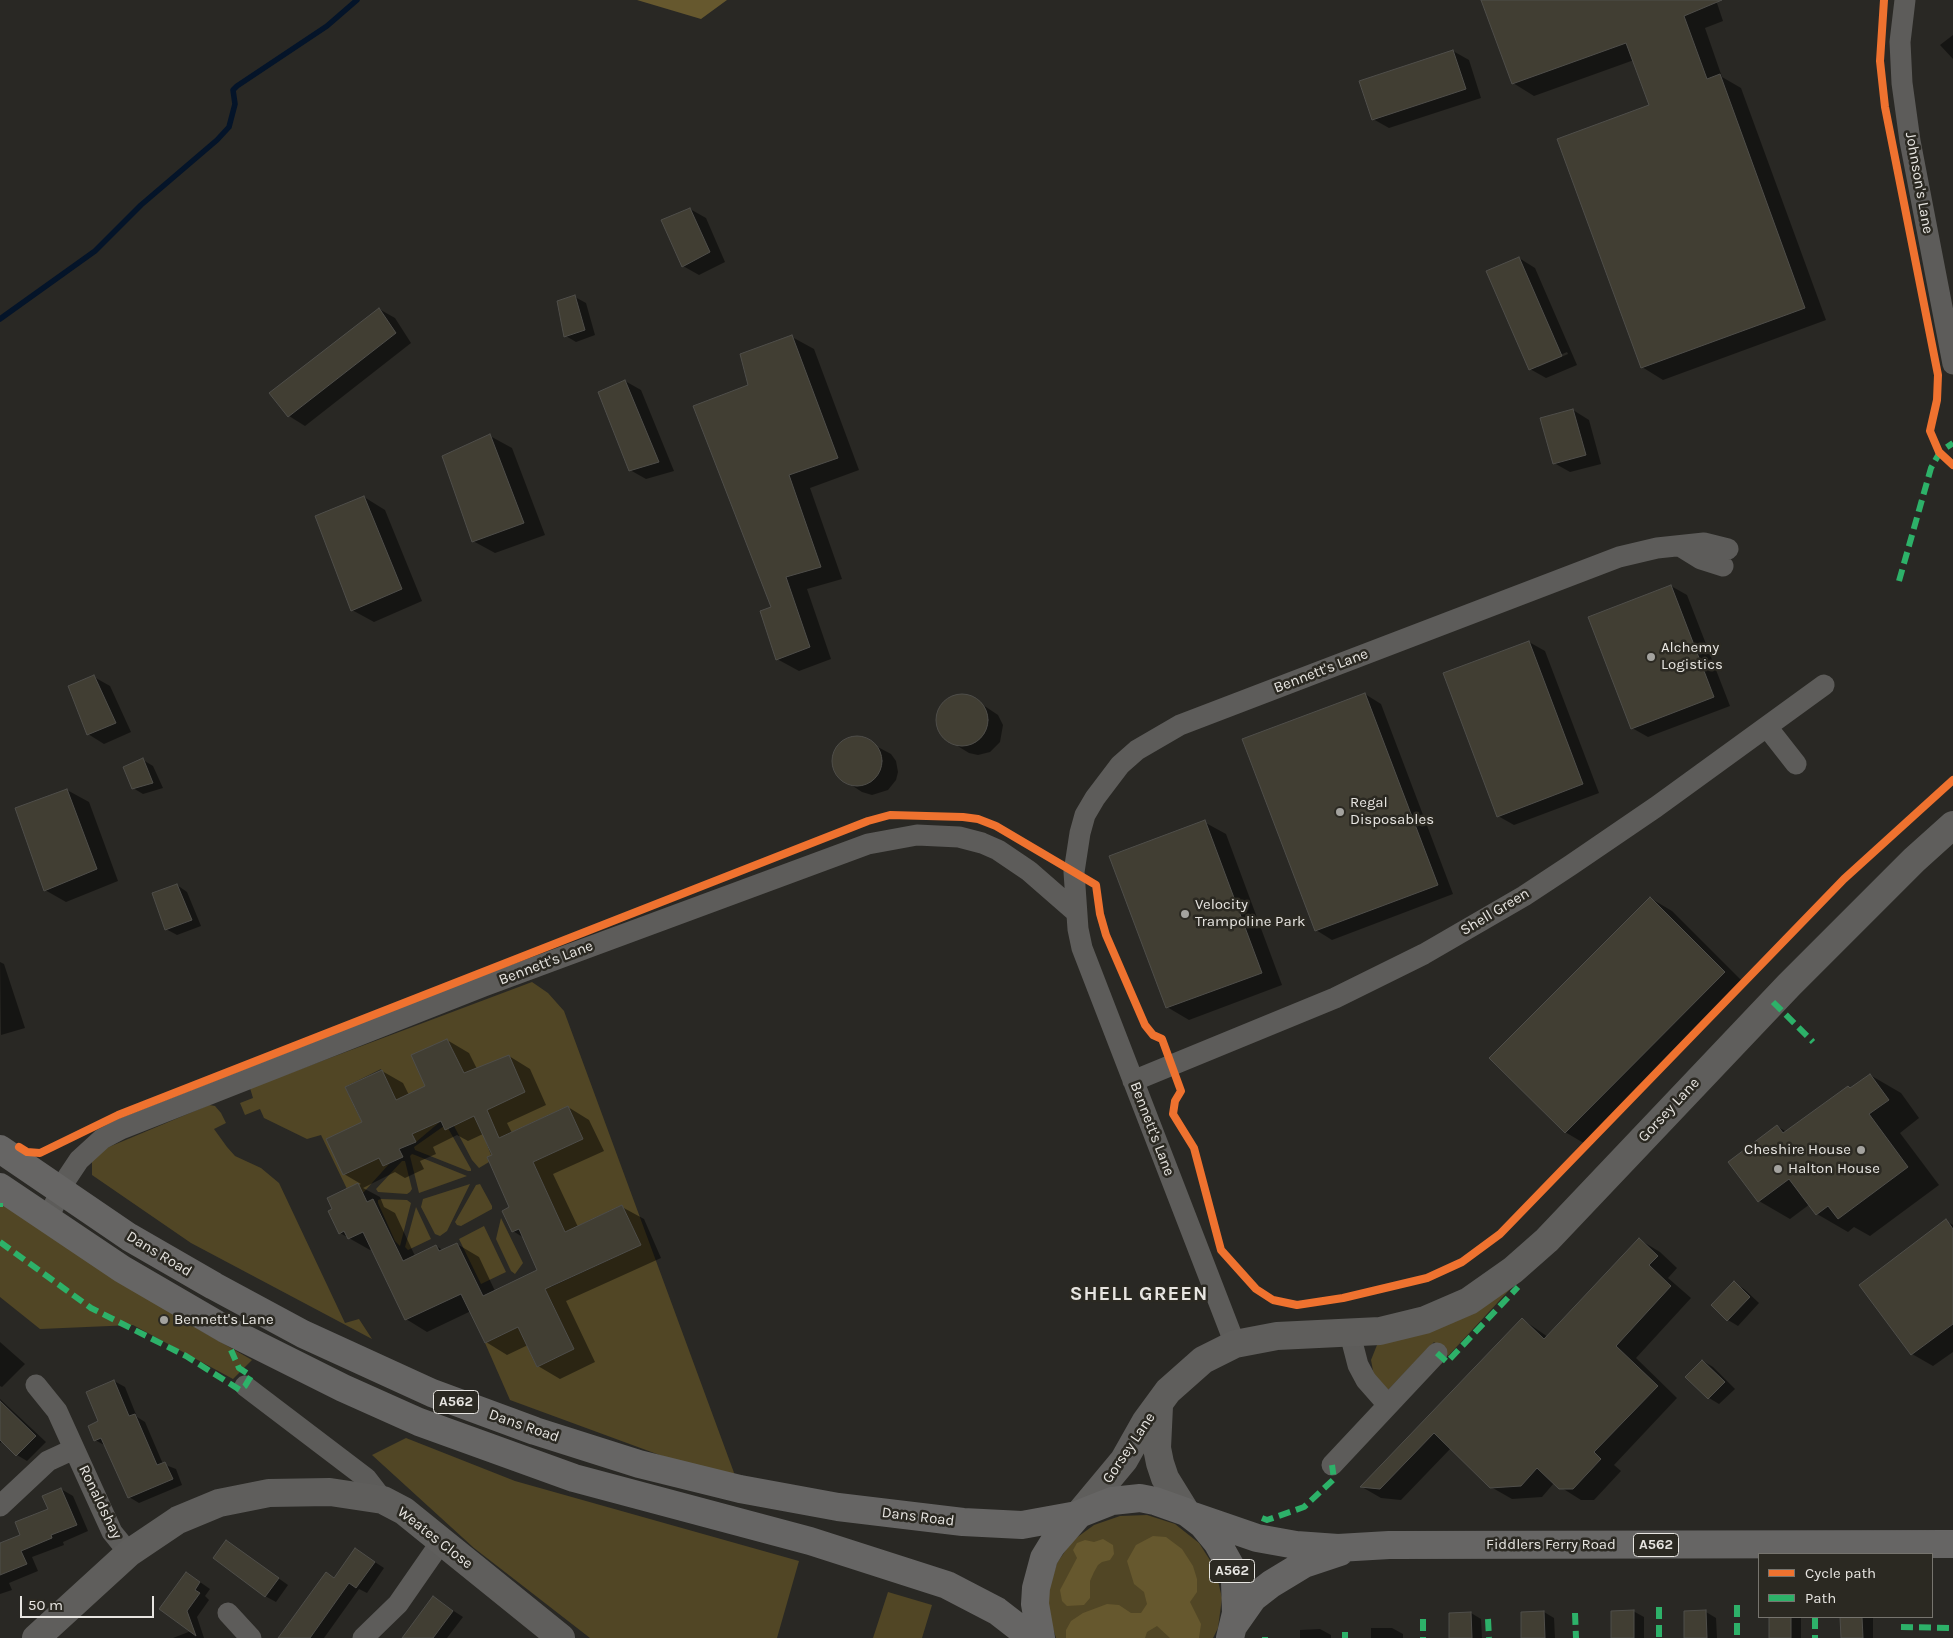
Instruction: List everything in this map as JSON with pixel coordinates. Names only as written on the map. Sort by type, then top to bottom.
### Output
[{"type":"main road","name":"Dans Road","points":[[0,1149],[130,1237],[214,1286],[303,1334],[432,1393],[545,1434],[639,1464],[731,1487],[838,1507],[964,1522],[1022,1525],[1078,1514]]},
{"type":"main road","name":"Dans Road","points":[[0,1187],[122,1269],[225,1329],[343,1388],[419,1422],[574,1478],[810,1541],[947,1585],[996,1611],[1032,1638]]},
{"type":"main road","name":"A562","points":[[1041,1638],[1034,1604],[1039,1573],[1052,1546],[1078,1514],[1112,1501],[1140,1498],[1155,1501],[1189,1514],[1217,1542],[1231,1567],[1236,1594],[1232,1631]]},
{"type":"main road","name":"Fiddlers Ferry Road","points":[[1189,1514],[1257,1538],[1296,1545],[1358,1547],[1389,1545],[1953,1544]]},
{"type":"main road","name":"Fiddlers Ferry Road","points":[[1232,1631],[1253,1598],[1286,1574],[1322,1557],[1358,1547]]},
{"type":"street","name":"Johnson's Lane","points":[[1905,0],[1900,42],[1910,141],[1953,364]]},
{"type":"street","name":"Bennett's Lane","points":[[1235,1344],[1082,948],[1074,892],[1075,854],[1085,815],[1106,781],[1137,750],[1180,725],[1619,557],[1649,549],[1704,543],[1726,557]]},
{"type":"street","name":"Shell Green","points":[[1133,1081],[1335,998],[1424,954],[1563,870],[1824,685]]},
{"type":"street","points":[[1767,727],[1796,764]]},
{"type":"street","name":"Gorsey Lane","points":[[1078,1514],[1124,1460],[1146,1421],[1168,1391],[1191,1368],[1203,1360],[1235,1344],[1277,1336],[1350,1334],[1403,1326],[1425,1320],[1469,1300],[1513,1270],[1547,1240],[1789,985],[1914,860],[1953,825]]},
{"type":"street","name":"Bennett's Lane","points":[[47,1220],[60,1191],[79,1160],[93,1146],[121,1129],[519,973],[868,844],[917,835],[959,837],[982,843],[998,850],[1029,871],[1076,912]]},
{"type":"street","points":[[1350,1334],[1358,1365],[1366,1380],[1388,1405]]},
{"type":"street","points":[[1332,1465],[1437,1352]]},
{"type":"street","name":"Ronaldshay","points":[[36,1385],[57,1411],[112,1532],[129,1553]]},
{"type":"street","points":[[245,1386],[366,1478],[383,1500]]},
{"type":"street","name":"Gorsey Lane","points":[[1159,1405],[1157,1448],[1160,1463],[1165,1478],[1189,1514]]},
{"type":"street","name":"Ronaldshay","points":[[0,1506],[48,1461],[74,1449]]},
{"type":"street","name":"Weates Close","points":[[36,1638],[129,1553],[178,1520],[218,1503],[269,1492],[330,1492],[383,1500],[404,1511],[561,1638]]},
{"type":"street","points":[[363,1638],[398,1604],[441,1542]]},
{"type":"street","points":[[228,1613],[251,1638]]},
{"type":"shaded area","points":[[637,0],[727,0],[701,19]]},
{"type":"shaded area","points":[[532,982],[548,993],[564,1011],[740,1489],[714,1475],[510,1400],[485,1343],[518,1327],[537,1367],[574,1349],[539,1276],[551,1287],[641,1245],[622,1205],[565,1232],[533,1162],[583,1139],[568,1106],[499,1138],[484,1137],[492,1155],[487,1157],[489,1162],[479,1168],[472,1160],[454,1126],[448,1128],[471,1169],[471,1171],[468,1171],[415,1150],[414,1147],[444,1126],[441,1121],[416,1142],[412,1134],[421,1130],[405,1096],[396,1100],[381,1069],[345,1087],[383,1166],[390,1163],[363,1193],[358,1184],[347,1189],[321,1135],[307,1139],[264,1118],[260,1109],[245,1115],[240,1103],[253,1098],[250,1088]]},
{"type":"shaded area","points":[[209,1105],[215,1106],[221,1113],[226,1123],[214,1129],[235,1156],[261,1168],[279,1183],[345,1323],[359,1319],[372,1339],[191,1243],[92,1175],[92,1159],[97,1152]]},
{"type":"shaded area","points":[[412,1154],[467,1176],[419,1193],[410,1156]]},
{"type":"shaded area","points":[[402,1161],[405,1161],[412,1189],[410,1192],[407,1194],[378,1192],[376,1189]]},
{"type":"shaded area","points":[[470,1184],[447,1231],[440,1236],[435,1234],[421,1207],[423,1199]]},
{"type":"shaded area","points":[[480,1184],[492,1209],[461,1226],[457,1225],[455,1222],[476,1185]]},
{"type":"shaded area","points":[[0,1190],[198,1329],[252,1360],[233,1379],[133,1325],[40,1329],[0,1297]]},
{"type":"shaded area","points":[[378,1200],[407,1200],[411,1203],[400,1246],[395,1241],[378,1203]]},
{"type":"shaded area","points":[[416,1207],[431,1239],[408,1250],[405,1247]]},
{"type":"shaded area","points":[[501,1218],[523,1263],[515,1274],[511,1271],[496,1239]]},
{"type":"shaded area","points":[[484,1226],[506,1272],[481,1284],[459,1239]]},
{"type":"shaded area","points":[[1512,1287],[1448,1356],[1434,1342],[1387,1391],[1374,1376],[1371,1360],[1377,1345]]},
{"type":"shaded area","points":[[406,1438],[515,1481],[799,1561],[777,1638],[590,1638],[474,1548],[372,1455]]},
{"type":"shaded area","points":[[1147,1515],[1175,1524],[1199,1543],[1215,1568],[1222,1598],[1218,1628],[1213,1638],[1056,1638],[1049,1616],[1049,1589],[1057,1563],[1072,1541],[1094,1525],[1120,1516]]},
{"type":"shaded area","points":[[1153,1536],[1166,1537],[1182,1549],[1193,1566],[1197,1579],[1197,1592],[1190,1602],[1201,1624],[1199,1638],[1170,1638],[1157,1626],[1147,1632],[1145,1638],[1066,1638],[1066,1630],[1071,1621],[1083,1613],[1107,1604],[1119,1605],[1131,1613],[1141,1613],[1147,1604],[1144,1592],[1134,1584],[1127,1561],[1136,1545]]},
{"type":"shaded area","points":[[1103,1539],[1113,1545],[1114,1554],[1110,1560],[1098,1565],[1090,1581],[1090,1598],[1084,1605],[1067,1606],[1062,1601],[1060,1590],[1077,1558],[1073,1550],[1077,1543],[1085,1540],[1094,1542]]},
{"type":"shaded area","points":[[888,1592],[932,1605],[922,1638],[873,1638]]},
{"type":"building","points":[[1481,0],[1722,0],[1684,16],[1707,79],[1720,74],[1805,308],[1641,368],[1557,139],[1649,105],[1626,43],[1512,84]]},
{"type":"building","points":[[1453,50],[1466,89],[1372,120],[1359,81]]},
{"type":"building","points":[[690,208],[710,252],[682,267],[661,220]]},
{"type":"building","points":[[1519,257],[1562,356],[1529,370],[1486,271]]},
{"type":"building","points":[[575,295],[585,330],[564,337],[557,301]]},
{"type":"building","points":[[379,308],[396,333],[288,417],[269,393]]},
{"type":"building","points":[[792,335],[838,458],[789,475],[821,567],[786,577],[810,647],[776,660],[760,611],[771,607],[693,406],[748,385],[740,354]]},
{"type":"building","points":[[625,380],[659,462],[629,471],[598,392]]},
{"type":"building","points":[[1573,409],[1586,455],[1553,464],[1540,418]]},
{"type":"building","points":[[490,434],[524,523],[472,542],[442,456]]},
{"type":"building","points":[[364,496],[402,589],[351,611],[315,516]]},
{"type":"building","name":"Alchemy Logistics","points":[[1671,585],[1714,697],[1631,729],[1588,617]]},
{"type":"building","points":[[1529,641],[1583,784],[1497,817],[1443,673]]},
{"type":"building","points":[[94,675],[116,723],[87,735],[68,686]]},
{"type":"building","name":"Regal Disposables","points":[[1365,693],[1438,885],[1315,931],[1242,739]]},
{"type":"building","points":[[962,694],[972,696],[980,702],[986,710],[988,720],[986,730],[980,738],[972,744],[962,746],[952,744],[944,738],[938,730],[936,720],[938,710],[944,702],[952,696]]},
{"type":"building","points":[[852,736],[862,736],[875,743],[882,756],[882,766],[875,779],[862,786],[852,786],[843,782],[836,775],[832,766],[832,756],[836,747],[843,740]]},
{"type":"building","points":[[143,758],[153,783],[132,789],[123,767]]},
{"type":"building","points":[[67,789],[97,869],[44,891],[15,808]]},
{"type":"building","name":"Velocity Trampoline Park","points":[[1205,820],[1262,973],[1166,1008],[1109,856]]},
{"type":"building","points":[[177,884],[192,920],[165,930],[152,893]]},
{"type":"building","points":[[1650,897],[1725,972],[1565,1133],[1489,1058]]},
{"type":"building","points":[[447,1039],[464,1073],[509,1055],[525,1092],[487,1110],[499,1138],[568,1106],[583,1139],[533,1162],[565,1232],[622,1205],[641,1245],[545,1289],[574,1349],[537,1367],[518,1327],[485,1343],[461,1294],[405,1320],[363,1232],[348,1239],[344,1231],[339,1234],[328,1211],[332,1209],[327,1198],[358,1183],[367,1202],[373,1199],[403,1261],[436,1245],[439,1251],[457,1243],[483,1296],[537,1270],[519,1229],[512,1232],[502,1211],[509,1207],[487,1157],[492,1155],[474,1116],[445,1130],[441,1121],[412,1134],[416,1142],[399,1149],[403,1157],[383,1166],[379,1158],[343,1175],[326,1139],[362,1122],[345,1087],[382,1070],[396,1100],[425,1086],[411,1055]]},
{"type":"building","points":[[1870,1074],[1889,1100],[1869,1114],[1908,1167],[1838,1219],[1828,1206],[1816,1215],[1789,1179],[1758,1202],[1728,1162],[1777,1125],[1783,1133],[1848,1086],[1850,1088]]},
{"type":"building","points":[[1946,1219],[1953,1229],[1953,1324],[1911,1355],[1859,1285]]},
{"type":"building","points":[[1639,1238],[1658,1256],[1649,1265],[1671,1286],[1616,1346],[1658,1386],[1594,1452],[1601,1459],[1573,1489],[1559,1489],[1537,1468],[1521,1486],[1490,1488],[1434,1433],[1380,1489],[1360,1487],[1522,1318],[1544,1339]]},
{"type":"building","points":[[1734,1281],[1750,1297],[1727,1321],[1711,1305]]},
{"type":"building","points":[[1702,1360],[1725,1382],[1708,1399],[1685,1377]]},
{"type":"building","points":[[114,1380],[129,1416],[135,1414],[157,1465],[165,1462],[173,1479],[128,1498],[101,1438],[94,1441],[88,1426],[98,1421],[86,1392]]},
{"type":"building","points":[[0,1401],[36,1436],[16,1456],[0,1440]]},
{"type":"building","points":[[61,1488],[77,1525],[51,1535],[52,1538],[21,1551],[27,1564],[0,1575],[0,1543],[20,1535],[15,1522],[48,1509],[42,1496]]},
{"type":"building","points":[[226,1540],[279,1578],[265,1597],[213,1558]]},
{"type":"building","points":[[355,1548],[375,1562],[356,1588],[349,1583],[310,1638],[278,1638],[326,1572],[334,1578]]},
{"type":"building","points":[[186,1572],[200,1582],[195,1590],[200,1593],[187,1611],[196,1636],[159,1609]]},
{"type":"building","points":[[433,1596],[453,1611],[433,1638],[402,1638]]},
{"type":"building","points":[[1634,1610],[1634,1638],[1611,1638],[1611,1611]]},
{"type":"building","points":[[1706,1610],[1707,1638],[1684,1638],[1684,1611]]},
{"type":"building","points":[[1544,1611],[1545,1638],[1521,1638],[1521,1612]]},
{"type":"building","points":[[1471,1612],[1472,1638],[1449,1638],[1449,1613]]},
{"type":"building","points":[[1769,1618],[1791,1618],[1791,1638],[1769,1638]]},
{"type":"building","points":[[1840,1618],[1862,1618],[1863,1638],[1841,1638]]},
{"type":"waterway","points":[[0,319],[95,251],[141,205],[217,140],[229,127],[235,104],[233,90],[237,86],[327,26],[357,0]]},
{"type":"marked path","points":[[1899,581],[1931,468],[1940,452],[1953,443]]},
{"type":"marked path","points":[[1773,1002],[1813,1042]]},
{"type":"marked path","points":[[0,1242],[91,1308],[186,1356],[240,1390],[251,1376],[239,1368],[231,1350]]},
{"type":"marked path","points":[[1437,1353],[1447,1362],[1518,1287]]},
{"type":"marked path","points":[[1262,1518],[1267,1520],[1304,1507],[1334,1479],[1332,1465]]},
{"type":"marked path","points":[[1737,1605],[1737,1638]]},
{"type":"marked path","points":[[1659,1607],[1659,1638]]},
{"type":"marked path","points":[[1575,1613],[1576,1638]]},
{"type":"marked path","points":[[1815,1618],[1815,1638]]},
{"type":"marked path","points":[[1423,1619],[1423,1638]]},
{"type":"marked path","points":[[1488,1619],[1489,1638]]},
{"type":"marked path","points":[[1901,1627],[1953,1628]]},
{"type":"marked path","points":[[1345,1632],[1345,1638]]},
{"type":"cycle path","points":[[1884,0],[1880,61],[1885,107],[1938,375],[1937,400],[1930,431],[1939,452],[1953,465]]},
{"type":"cycle path","points":[[19,1147],[27,1152],[40,1153],[118,1115],[868,821],[890,815],[963,817],[978,819],[996,826],[1096,885],[1100,914],[1106,935],[1145,1025],[1153,1035],[1162,1039],[1181,1091],[1175,1101],[1173,1114],[1194,1148],[1221,1250],[1256,1289],[1273,1300],[1297,1305],[1343,1298],[1427,1278],[1462,1262],[1500,1234],[1844,879],[1953,780]]},
{"type":"place","name":"Alchemy Logistics","points":[[1651,657]]},
{"type":"place","name":"Regal Disposables","points":[[1340,812]]},
{"type":"place","name":"Velocity Trampoline Park","points":[[1185,914]]},
{"type":"place","name":"Cheshire House","points":[[1861,1150]]},
{"type":"place","name":"Halton House","points":[[1778,1169]]},
{"type":"place","name":"Bennett's Lane","points":[[164,1320]]},
{"type":"district","name":"SHELL GREEN","points":[[1139,1294]]}]
